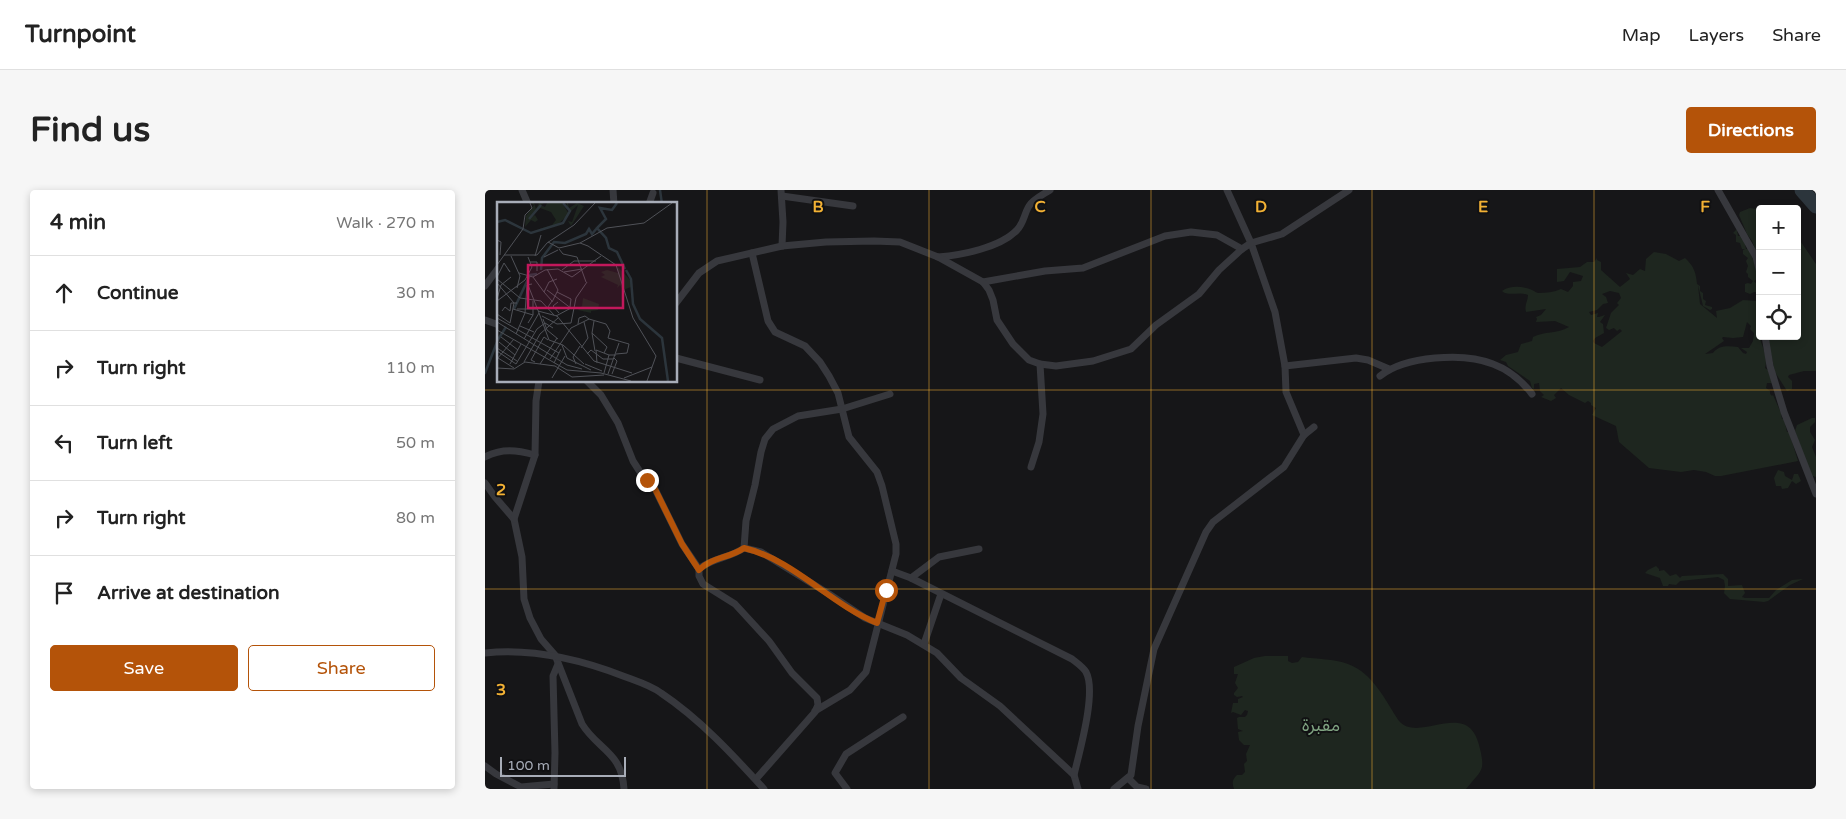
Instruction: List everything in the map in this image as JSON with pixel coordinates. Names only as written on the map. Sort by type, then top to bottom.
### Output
[{"type":"street","points":[[522,190],[527,202]]},
{"type":"street","points":[[938,257],[959,255],[985,248],[1013,234],[1022,222],[1029,206],[1050,190]]},
{"type":"street","points":[[1227,190],[1251,243],[1275,312],[1285,366],[1286,392],[1304,435]]},
{"type":"street","points":[[677,303],[699,273],[717,261],[782,246],[826,242],[900,242],[938,257],[983,282],[993,300],[997,320],[1013,344],[1029,360],[1040,364],[1056,366],[1093,361],[1131,349],[1156,325],[1199,294],[1219,270],[1242,249],[1251,243],[1282,234],[1349,190]]},
{"type":"street","points":[[1718,190],[1756,257]]},
{"type":"street","points":[[650,202],[653,193]]},
{"type":"street","points":[[782,246],[781,193],[853,206]]},
{"type":"street","points":[[983,282],[1045,271],[1083,268],[1165,236],[1191,232],[1217,235],[1242,249]]},
{"type":"street","points":[[752,253],[768,321],[775,332],[805,346],[820,362],[837,393],[849,437],[877,472],[896,544],[896,554],[866,672],[850,690],[815,712],[755,779]]},
{"type":"street","points":[[485,286],[497,270]]},
{"type":"street","points":[[485,320],[497,324]]},
{"type":"street","points":[[1766,340],[1770,366],[1784,412],[1816,494]]},
{"type":"street","points":[[677,358],[760,380]]},
{"type":"street","points":[[1285,366],[1356,358],[1368,360],[1389,369]]},
{"type":"street","points":[[1381,376],[1389,369],[1412,361],[1433,358],[1478,360],[1493,363],[1506,371],[1524,383],[1532,394]]},
{"type":"street","points":[[1031,467],[1039,442],[1043,414],[1040,364]]},
{"type":"street","points":[[514,519],[535,454],[536,401],[539,382]]},
{"type":"street","points":[[588,382],[601,394],[618,423],[633,461],[642,475],[655,489],[677,536],[699,570],[699,576],[703,584],[735,604],[769,641],[792,673],[817,698],[818,705],[815,712]]},
{"type":"street","points":[[744,548],[746,521],[765,439],[773,429],[798,416],[842,409],[891,394]]},
{"type":"street","points":[[1113,789],[1117,784],[1128,778],[1132,769],[1138,726],[1155,649],[1206,532],[1213,522],[1284,467],[1304,435],[1314,427]]},
{"type":"street","points":[[485,457],[505,450],[535,454]]},
{"type":"street","points":[[485,483],[514,519],[522,558],[524,599],[530,618],[541,639],[555,655],[581,724],[616,760],[621,772],[624,789]]},
{"type":"street","points":[[699,570],[714,559],[737,553],[744,548],[761,552],[865,618],[907,634],[937,653],[961,678],[1000,706],[1074,775]]},
{"type":"street","points":[[911,578],[939,558],[979,549]]},
{"type":"street","points":[[892,571],[911,578],[1081,665],[1087,673],[1089,682],[1087,713],[1074,775],[1078,789]]},
{"type":"street","points":[[924,644],[941,594]]},
{"type":"street","points":[[485,653],[521,652],[555,655],[606,670],[660,692],[709,732],[763,788]]},
{"type":"street","points":[[485,766],[496,774],[521,786],[554,787],[553,676],[558,664]]},
{"type":"street","points":[[847,789],[835,773],[847,754],[903,717]]},
{"type":"street","points":[[1128,778],[1137,787],[1146,789]]},
{"type":"green space","points":[[1750,208],[1756,209],[1756,252],[1739,215],[1740,212]]},
{"type":"green space","points":[[1737,230],[1738,236],[1744,239],[1746,249],[1748,249],[1753,259],[1756,271],[1756,280],[1754,281],[1756,283],[1756,292],[1750,294],[1745,292],[1745,284],[1751,284],[1753,281],[1746,272],[1748,266],[1746,261],[1748,258],[1743,254],[1745,249],[1742,249],[1740,243],[1736,242],[1736,235],[1733,233]]},
{"type":"green space","points":[[1801,242],[1816,264],[1816,371],[1804,371],[1789,375],[1788,377],[1792,381],[1792,389],[1787,391],[1775,372],[1768,340],[1801,340]]},
{"type":"green space","points":[[1654,252],[1666,254],[1679,261],[1685,258],[1694,270],[1697,284],[1700,286],[1700,291],[1703,293],[1703,299],[1706,301],[1705,305],[1712,307],[1712,309],[1710,310],[1703,306],[1698,285],[1700,304],[1717,318],[1716,311],[1730,308],[1743,300],[1756,301],[1756,340],[1760,340],[1764,349],[1766,357],[1765,368],[1768,370],[1772,383],[1767,383],[1766,388],[1773,395],[1782,419],[1784,419],[1798,461],[1721,476],[1694,470],[1681,472],[1649,468],[1619,442],[1616,426],[1592,415],[1596,408],[1591,403],[1588,401],[1585,403],[1569,395],[1561,388],[1554,395],[1556,398],[1551,401],[1541,397],[1544,395],[1540,391],[1539,383],[1534,384],[1534,389],[1532,388],[1530,381],[1508,366],[1506,362],[1500,360],[1506,355],[1518,352],[1521,344],[1532,341],[1533,337],[1569,327],[1555,321],[1536,322],[1536,317],[1541,315],[1546,309],[1526,312],[1525,307],[1528,295],[1507,294],[1502,291],[1521,287],[1538,293],[1561,289],[1568,292],[1573,286],[1573,282],[1581,281],[1583,276],[1570,272],[1564,281],[1557,282],[1557,269],[1580,267],[1587,262],[1594,262],[1597,258],[1601,262],[1601,270],[1620,287],[1630,279],[1626,273],[1633,275],[1640,269],[1645,271],[1646,259]],"holes":[[[1610,291],[1619,293],[1621,298],[1617,303],[1619,305],[1611,313],[1606,328],[1609,330],[1614,328],[1617,331],[1620,329],[1622,331],[1602,347],[1593,341],[1604,333],[1603,324],[1600,322],[1605,315],[1597,317],[1598,313],[1591,315],[1589,312],[1597,310],[1603,304],[1608,303],[1606,297],[1602,294]],[[1747,322],[1751,326],[1750,329],[1754,333],[1753,341],[1749,348],[1741,348],[1747,352],[1746,354],[1738,347],[1727,346],[1721,347],[1713,353],[1705,354],[1724,341],[1723,337],[1743,337]]]},
{"type":"green space","points":[[1815,418],[1815,422],[1810,427],[1810,432],[1815,440],[1812,447],[1816,457],[1816,477],[1813,476],[1814,484],[1795,431],[1797,425]]},
{"type":"green space","points":[[1778,470],[1784,472],[1785,476],[1792,480],[1794,474],[1798,474],[1801,481],[1796,484],[1792,481],[1788,488],[1782,489],[1781,486],[1776,486],[1774,478]]},
{"type":"green space","points":[[1656,566],[1659,571],[1664,570],[1670,576],[1676,574],[1680,578],[1682,576],[1723,574],[1728,579],[1728,586],[1742,585],[1745,593],[1742,597],[1745,598],[1769,598],[1776,590],[1792,580],[1803,579],[1790,585],[1768,601],[1730,599],[1724,593],[1724,580],[1718,577],[1680,581],[1676,585],[1669,584],[1668,586],[1663,586],[1660,578],[1645,573]]},
{"type":"green space","name":"مقبرة","points":[[1288,656],[1288,661],[1292,663],[1298,662],[1302,657],[1331,660],[1343,662],[1357,668],[1378,688],[1399,721],[1408,727],[1418,728],[1454,723],[1464,725],[1473,731],[1479,745],[1482,760],[1481,770],[1466,789],[1234,789],[1234,778],[1245,772],[1244,764],[1247,761],[1246,754],[1250,745],[1244,745],[1239,740],[1238,732],[1243,731],[1238,729],[1237,718],[1245,717],[1248,711],[1245,710],[1241,715],[1231,713],[1233,703],[1238,703],[1238,699],[1243,697],[1234,695],[1238,688],[1235,683],[1238,674],[1234,674],[1234,667],[1254,658]]},
{"type":"waterway","points":[[660,190],[662,202]]},
{"type":"waterway","points":[[1802,190],[1816,206]]},
{"type":"waterway","points":[[485,373],[497,342]]},
{"type":"route","points":[[647,480],[655,489],[673,528],[699,570],[714,559],[737,553],[744,548],[761,552],[865,618],[877,623],[886,590]]}]
